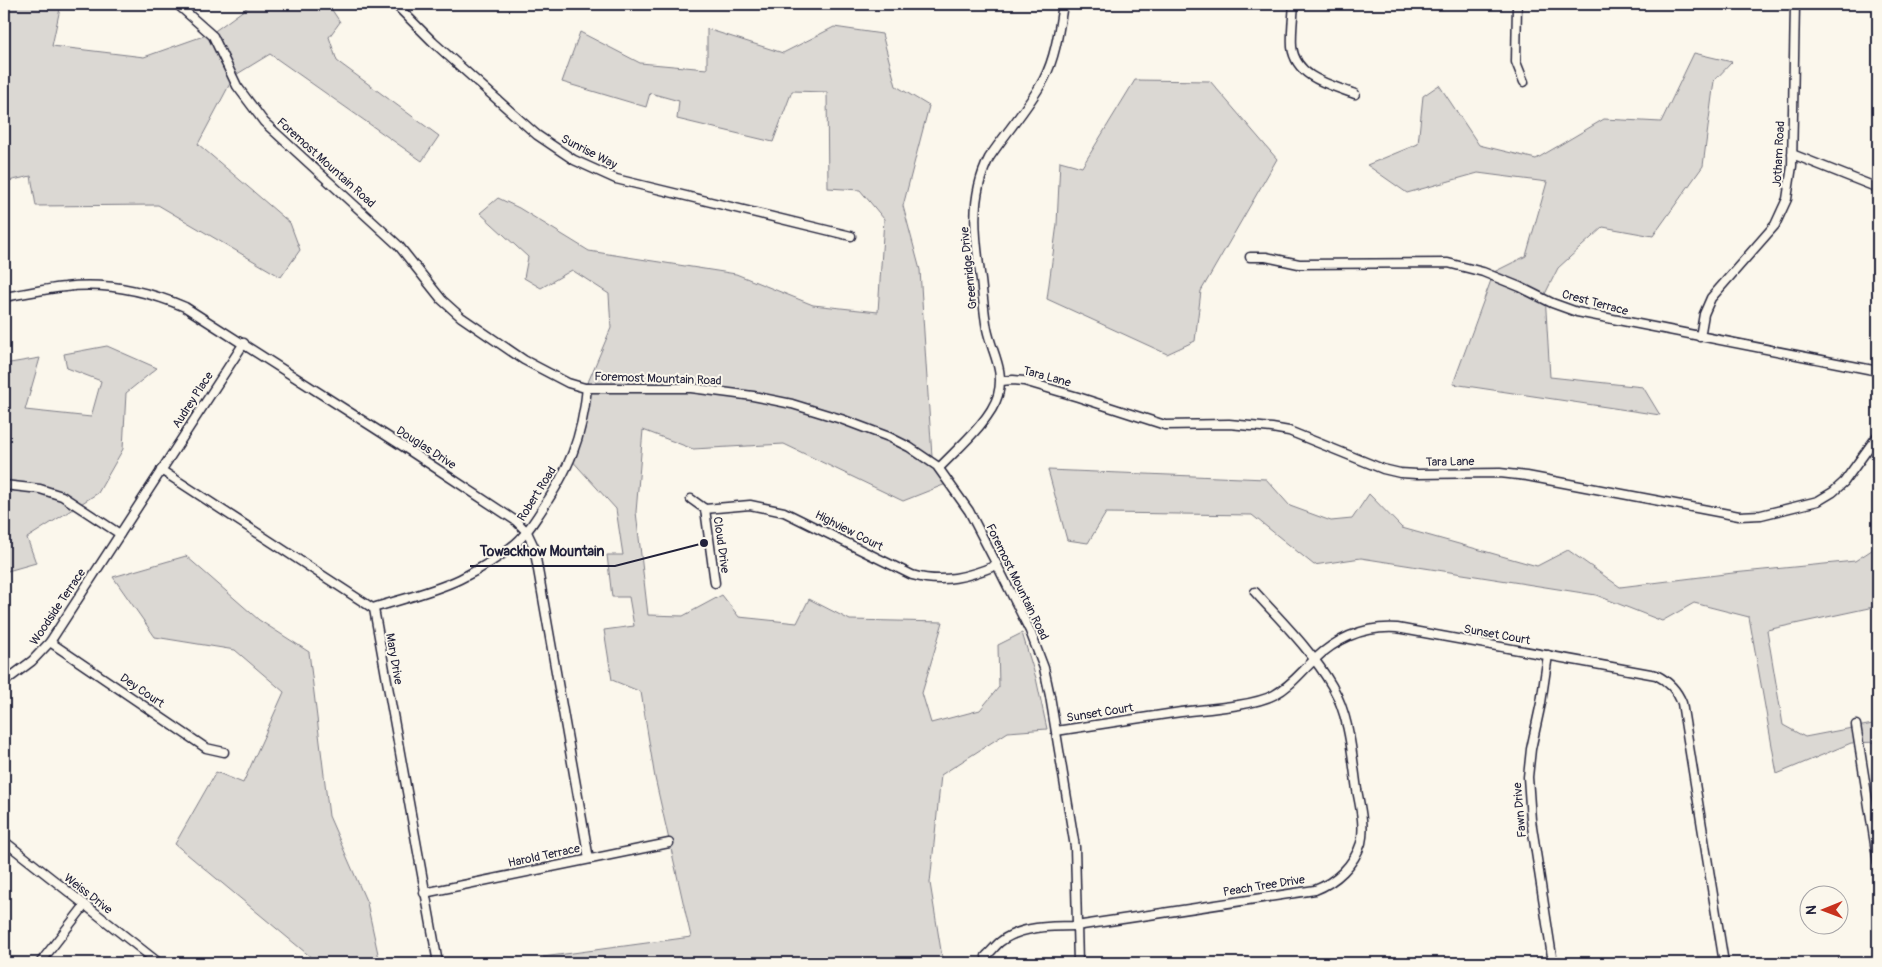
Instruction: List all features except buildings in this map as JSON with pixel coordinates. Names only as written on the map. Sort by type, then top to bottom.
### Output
[{"type":"street","name":"Foremost Mountain Road","points":[[177,4],[213,36],[237,86],[264,122],[399,246],[442,300],[461,317],[524,360],[568,383],[587,388],[701,389],[753,396],[792,404],[841,418],[889,437],[917,451],[939,468],[969,512],[997,565],[1037,647],[1046,677],[1076,847],[1078,963]]},
{"type":"street","name":"Sunrise Way","points":[[395,4],[433,42],[537,135],[574,160],[616,179],[851,236]]},
{"type":"street","name":"Greenridge Drive","points":[[939,468],[987,416],[998,396],[1001,381],[999,363],[987,330],[976,241],[975,207],[984,168],[989,158],[1045,78],[1054,51],[1063,4]]},
{"type":"street","points":[[1294,4],[1292,44],[1294,55],[1299,65],[1311,76],[1355,94]]},
{"type":"street","points":[[1517,4],[1516,62],[1524,82]]},
{"type":"street","name":"Jotham Road","points":[[1700,336],[1704,314],[1711,298],[1775,224],[1790,188],[1795,4]]},
{"type":"street","points":[[1792,154],[1878,188]]},
{"type":"street","name":"Crest Terrace","points":[[1250,257],[1266,257],[1298,264],[1448,263],[1483,272],[1552,303],[1577,312],[1878,371]]},
{"type":"street","name":"Douglas Drive","points":[[4,297],[64,287],[104,286],[150,294],[185,307],[244,343],[516,521],[527,532],[534,547],[538,565],[589,859]]},
{"type":"street","name":"Audrey Place","points":[[161,470],[244,343]]},
{"type":"street","name":"Tara Lane","points":[[1001,381],[1024,381],[1078,396],[1165,425],[1229,424],[1289,431],[1383,470],[1400,473],[1500,473],[1527,476],[1739,516],[1761,515],[1818,501],[1833,492],[1844,482],[1857,467],[1878,435]]},
{"type":"street","name":"Robert Road","points":[[373,608],[439,588],[460,579],[514,545],[527,532],[556,488],[577,446],[587,388]]},
{"type":"street","points":[[161,470],[373,608]]},
{"type":"street","name":"Woodside Terrace","points":[[4,682],[32,661],[50,642],[161,470]]},
{"type":"street","points":[[4,485],[40,489],[62,496],[120,534]]},
{"type":"street","points":[[691,499],[704,509]]},
{"type":"street","name":"Highview Court","points":[[704,509],[750,505],[784,512],[912,575],[923,578],[946,580],[962,578],[997,565]]},
{"type":"street","name":"Cloud Drive","points":[[704,509],[715,583]]},
{"type":"street","name":"Peach Tree Drive","points":[[986,956],[1012,935],[1040,928],[1076,926],[1315,890],[1324,887],[1347,868],[1361,842],[1362,821],[1346,722],[1334,688],[1314,660],[1255,592]]},
{"type":"street","name":"Mary Drive","points":[[373,608],[438,963]]},
{"type":"street","name":"Sunset Court","points":[[1056,731],[1224,707],[1272,696],[1285,688],[1314,660],[1335,644],[1352,634],[1374,628],[1397,628],[1656,675],[1666,680],[1680,698],[1688,732],[1724,963]]},
{"type":"street","name":"Dey Court","points":[[50,642],[206,748],[224,752]]},
{"type":"street","name":"Fawn Drive","points":[[1548,655],[1541,703],[1531,749],[1528,800],[1553,963]]},
{"type":"street","points":[[1856,725],[1876,831],[1878,863]]},
{"type":"street","name":"Weiss Drive","points":[[4,841],[159,963]]},
{"type":"street","name":"Harold Terrace","points":[[424,893],[669,843]]},
{"type":"street","points":[[40,963],[85,905]]},
{"type":"shaded area","points":[[4,4],[61,4],[52,46],[144,57],[212,33],[252,4],[328,4],[340,22],[329,37],[337,61],[439,136],[422,161],[270,54],[234,76],[198,144],[290,223],[300,250],[281,277],[158,205],[36,206],[31,176],[4,182]]},
{"type":"shaded area","points":[[834,27],[882,34],[896,86],[929,106],[903,206],[920,270],[932,457],[951,482],[903,501],[784,444],[693,449],[643,430],[636,512],[648,615],[683,616],[722,595],[739,617],[797,623],[809,599],[850,620],[943,622],[922,693],[931,723],[980,710],[999,687],[998,645],[1022,633],[1036,678],[1047,729],[1008,732],[941,775],[930,883],[943,963],[558,963],[543,957],[691,937],[655,778],[641,692],[612,680],[604,630],[634,626],[629,597],[612,597],[607,555],[623,555],[616,509],[569,457],[586,387],[611,328],[609,294],[572,270],[541,288],[524,278],[528,257],[480,213],[498,198],[519,208],[589,251],[736,274],[813,305],[878,312],[884,219],[860,190],[828,188],[827,92],[792,91],[773,142],[677,119],[679,101],[650,93],[646,107],[562,82],[580,32],[640,63],[707,69],[707,29],[783,53]]},
{"type":"shaded area","points":[[1694,53],[1732,62],[1714,81],[1703,166],[1653,236],[1603,227],[1558,268],[1545,294],[1550,377],[1643,387],[1660,415],[1453,384],[1494,272],[1526,256],[1547,182],[1478,173],[1407,193],[1367,165],[1418,144],[1423,96],[1439,85],[1479,145],[1536,159],[1604,119],[1661,122]]},
{"type":"shaded area","points":[[1135,80],[1210,81],[1277,159],[1201,291],[1195,341],[1167,354],[1047,299],[1057,224],[1060,161],[1082,167]]},
{"type":"shaded area","points":[[107,346],[157,368],[126,393],[123,449],[98,493],[27,538],[36,563],[4,572],[4,364],[40,358],[25,410],[91,417],[101,381],[67,368],[64,354]]},
{"type":"shaded area","points":[[1048,470],[1266,479],[1290,506],[1331,521],[1352,519],[1369,494],[1402,528],[1537,566],[1568,550],[1620,587],[1855,561],[1878,546],[1878,606],[1767,630],[1783,725],[1805,737],[1878,723],[1878,742],[1851,743],[1777,774],[1749,617],[1694,603],[1662,621],[1596,595],[1361,558],[1314,565],[1252,515],[1106,513],[1088,543],[1067,540]]},
{"type":"shaded area","points":[[186,556],[259,620],[309,652],[329,816],[367,903],[380,963],[318,963],[175,844],[216,772],[243,783],[284,692],[235,650],[155,637],[113,577]]},
{"type":"place","name":"Towackhow Mountain","points":[[704,543]]}]
